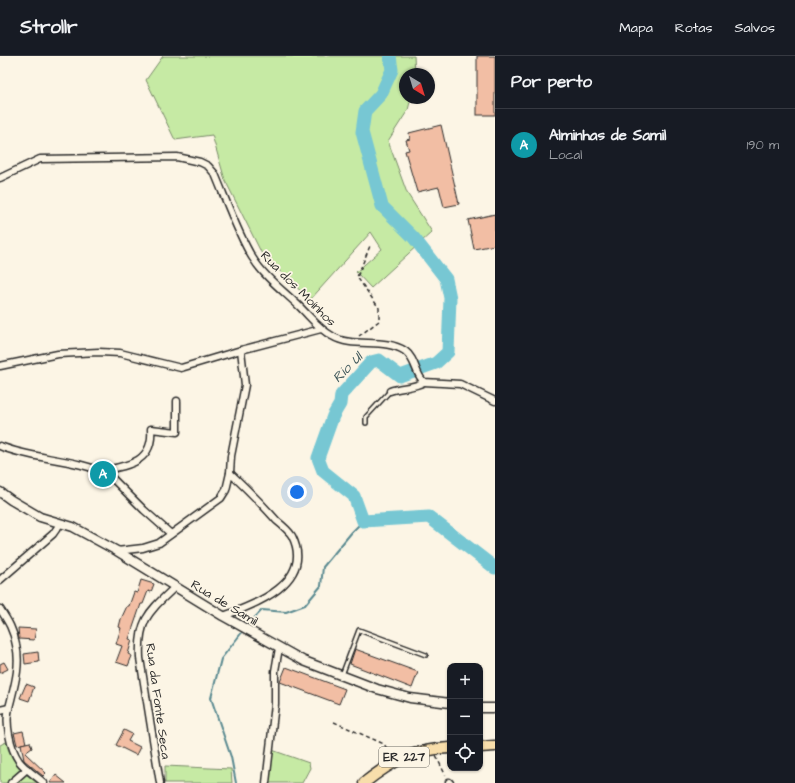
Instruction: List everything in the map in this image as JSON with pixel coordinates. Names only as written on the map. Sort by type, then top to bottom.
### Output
[{"type":"main road","points":[[483,747],[495,746]]},
{"type":"main road","name":"ER 227","points":[[364,783],[393,763],[420,751],[447,748]]},
{"type":"street","name":"Rua dos Moínhos","points":[[0,178],[40,159],[177,157],[200,162],[208,166],[215,174],[252,258],[266,275],[321,330],[346,342],[356,341],[396,346],[406,352],[424,382]]},
{"type":"street","points":[[0,366],[58,354],[99,352],[120,353],[181,368],[241,350],[321,330]]},
{"type":"street","points":[[117,551],[143,548],[159,543],[221,498],[226,490],[245,385],[241,350]]},
{"type":"street","points":[[390,391],[399,387],[417,386],[424,382],[460,384],[495,401]]},
{"type":"street","points":[[101,471],[134,464],[140,460],[150,442],[151,429],[177,432],[177,401]]},
{"type":"street","points":[[0,446],[10,450],[56,459],[109,474],[144,510],[171,534]]},
{"type":"street","points":[[223,616],[263,599],[287,583],[296,563],[297,551],[291,535],[230,473]]},
{"type":"street","name":"Rua de Samil","points":[[0,492],[40,517],[73,527],[117,551],[223,616],[304,661],[377,689],[410,698],[447,703]]},
{"type":"street","points":[[0,580],[53,534],[60,524]]},
{"type":"street","name":"Rua da Fonte Seca","points":[[160,783],[140,658],[139,639],[142,623],[151,611],[176,586]]},
{"type":"street","points":[[0,609],[11,625],[17,646],[18,665],[15,689],[9,708],[8,724],[13,748],[19,761],[44,783]]},
{"type":"street","points":[[266,783],[275,704],[275,671],[279,648]]},
{"type":"street","points":[[0,710],[9,708]]},
{"type":"street","points":[[483,708],[495,708]]},
{"type":"street","points":[[11,783],[27,769]]},
{"type":"lane","points":[[366,423],[366,417],[390,391]]},
{"type":"lane","points":[[342,675],[359,630],[426,655]]},
{"type":"path","points":[[356,341],[379,321],[379,308],[357,276],[370,246]]},
{"type":"path","points":[[334,722],[384,744],[390,752],[393,763]]},
{"type":"path","points":[[440,762],[449,782]]},
{"type":"green space","points":[[163,56],[414,56],[415,68],[399,68],[399,104],[410,104],[408,110],[388,141],[407,193],[432,232],[371,288],[356,272],[382,249],[371,232],[310,300],[262,254],[225,180],[212,135],[175,140],[146,80]]},
{"type":"green space","points":[[6,742],[17,766],[37,783],[0,783],[0,745]]},
{"type":"green space","points":[[272,750],[309,763],[310,768],[302,783],[268,783]]},
{"type":"green space","points":[[165,766],[231,769],[232,783],[165,783]]},
{"type":"building","points":[[477,56],[495,56],[495,115],[477,115]]},
{"type":"building","points":[[441,125],[459,204],[444,207],[439,187],[417,192],[405,151],[409,150],[406,140],[410,139],[409,133]]},
{"type":"building","points":[[495,214],[495,245],[474,249],[468,220]]},
{"type":"building","points":[[141,580],[154,584],[151,592],[148,591],[143,604],[141,604],[129,639],[132,640],[128,654],[132,656],[128,666],[116,662],[122,646],[116,644],[121,628],[119,627],[121,619],[127,606],[129,606],[134,592],[137,593]]},
{"type":"building","points":[[18,628],[36,629],[34,640],[19,639]]},
{"type":"building","points":[[355,649],[418,672],[412,688],[350,664]]},
{"type":"building","points":[[38,652],[39,662],[25,664],[24,654]]},
{"type":"building","points":[[4,662],[8,669],[0,673],[0,664]]},
{"type":"building","points":[[286,667],[345,689],[339,704],[280,682]]},
{"type":"building","points":[[26,684],[34,687],[29,701],[20,698]]},
{"type":"building","points":[[124,730],[132,734],[128,741],[140,747],[136,755],[116,745]]},
{"type":"building","points":[[23,731],[26,743],[17,745],[14,733]]},
{"type":"building","points":[[30,742],[32,748],[25,753],[46,773],[43,776],[24,760],[21,744]]},
{"type":"building","points":[[56,775],[66,783],[50,783]]},
{"type":"waterway","name":"Rio Ul","points":[[390,56],[392,70],[381,94],[365,111],[362,132],[382,206],[414,238],[446,279],[450,298],[448,352],[436,363],[400,376],[379,360],[371,362],[341,395],[340,404],[333,416],[318,458],[323,471],[354,496],[363,521],[429,517],[495,568]]},
{"type":"waterway","points":[[247,626],[262,610],[286,612],[305,605],[321,586],[323,567],[363,521]]},
{"type":"waterway","points":[[236,783],[231,757],[211,698],[221,659],[243,631]]},
{"type":"place","name":"Alminhas de Samil","points":[[103,474]]}]
